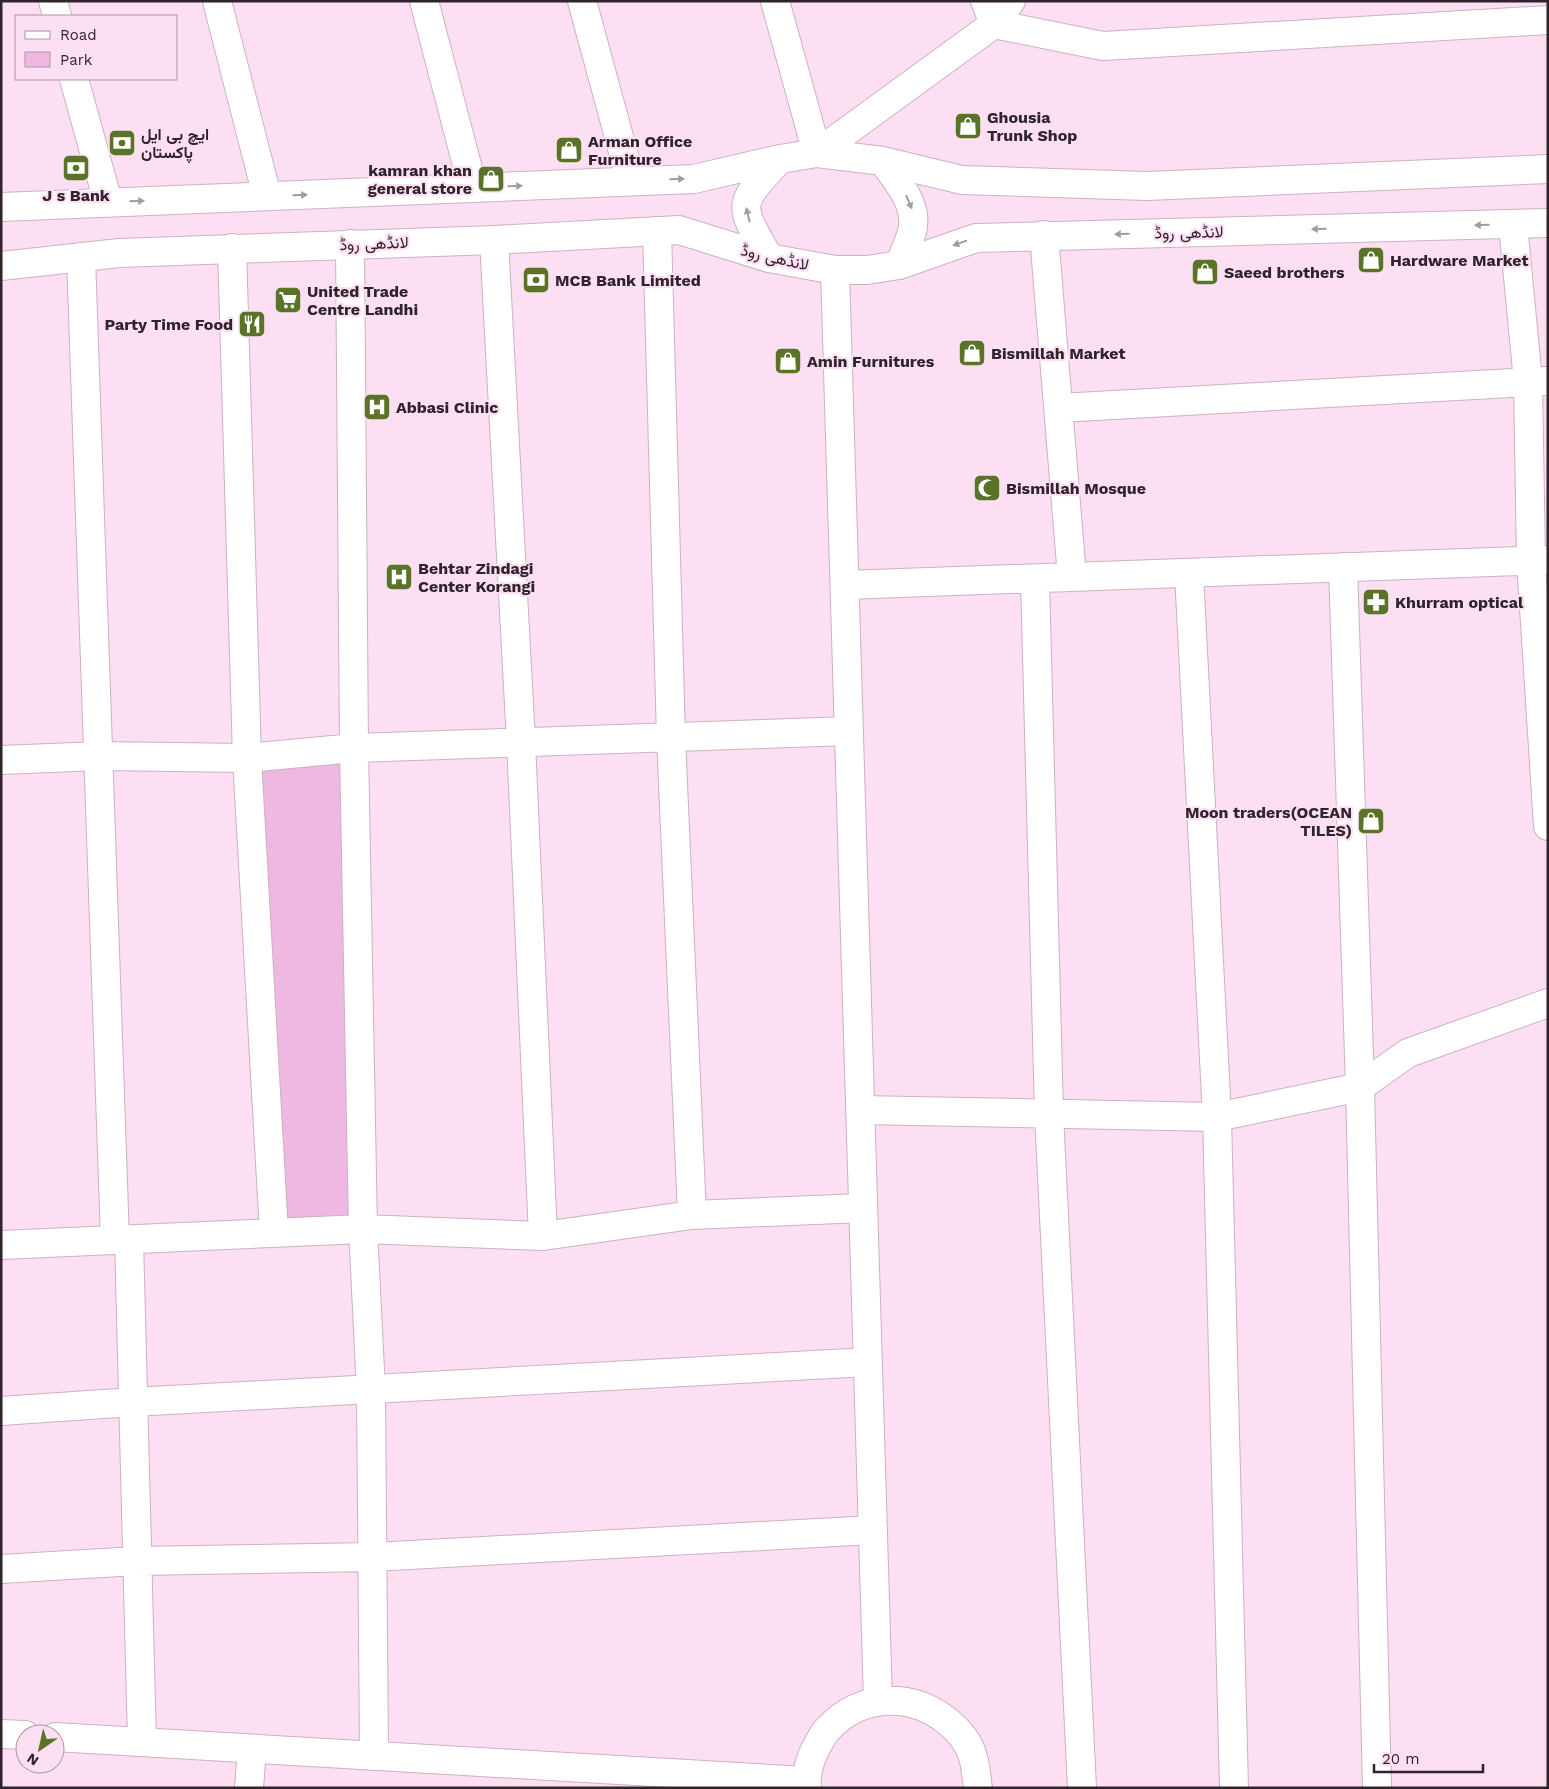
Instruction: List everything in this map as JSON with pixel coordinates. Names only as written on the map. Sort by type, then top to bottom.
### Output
[{"type":"street","points":[[53,1],[57,15]]},
{"type":"street","points":[[217,1],[266,196]]},
{"type":"street","points":[[424,1],[473,188]]},
{"type":"street","points":[[582,1],[631,181]]},
{"type":"street","points":[[775,1],[817,153]]},
{"type":"street","points":[[817,153],[989,13],[1011,1]]},
{"type":"street","points":[[989,13],[1103,46],[1548,20]]},
{"type":"street","points":[[74,80],[108,202]]},
{"type":"street","points":[[1,206],[694,179],[780,159],[817,153],[883,160],[962,180],[1147,186],[1548,169]]},
{"type":"street","points":[[769,258],[747,219],[747,197],[780,159]]},
{"type":"street","points":[[883,160],[908,198],[913,211],[912,234],[899,265]]},
{"type":"street","name":"لانڈھی روڈ","points":[[1,266],[119,253],[494,240],[679,230],[769,258],[835,270],[867,270],[899,265],[976,238],[1548,223]]},
{"type":"street","points":[[1513,225],[1538,381],[1539,561],[1548,826]]},
{"type":"street","points":[[657,231],[671,738],[692,1215]]},
{"type":"street","points":[[1044,236],[1072,577]]},
{"type":"street","points":[[494,240],[521,742],[543,1236]]},
{"type":"street","points":[[350,244],[354,748],[363,1229],[371,1390],[374,1756]]},
{"type":"street","points":[[232,248],[246,758],[274,1233]]},
{"type":"street","points":[[81,257],[99,756],[122,1239],[133,1402],[142,1742]]},
{"type":"street","points":[[835,270],[878,1701]]},
{"type":"street","points":[[1058,408],[1538,381]]},
{"type":"street","points":[[845,585],[1539,561]]},
{"type":"street","points":[[1343,567],[1360,1087],[1377,1788]]},
{"type":"street","points":[[1189,573],[1217,1117],[1234,1788]]},
{"type":"street","points":[[1036,579],[1048,1114],[1082,1788]]},
{"type":"street","points":[[1,760],[99,756],[246,758],[354,748],[849,731]]},
{"type":"street","points":[[860,1110],[1217,1117],[1360,1087],[1408,1053],[1548,1003]]},
{"type":"street","points":[[1,1245],[363,1229],[543,1236],[692,1215],[863,1208]]},
{"type":"street","points":[[1,1411],[133,1402],[868,1362]]},
{"type":"street","points":[[1,1569],[137,1561],[373,1557],[873,1530]]},
{"type":"street","points":[[65,1738],[806,1785],[813,1753],[828,1728],[851,1710],[878,1701],[907,1701],[934,1710],[957,1728],[972,1753],[978,1788]]},
{"type":"street","points":[[1,1734],[15,1735]]},
{"type":"street","points":[[249,1788],[252,1749]]},
{"type":"green space","points":[[354,748],[363,1229],[274,1233],[247,758]]},
{"type":"place","name":"Ghousia Trunk Shop","points":[[968,126]]},
{"type":"place","name":"ایچ بی ایل پاکستان","points":[[122,143]]},
{"type":"place","name":"Arman Office Furniture","points":[[569,150]]},
{"type":"place","name":"J s Bank","points":[[76,168]]},
{"type":"place","name":"kamran khan general store","points":[[491,179]]},
{"type":"place","name":"Hardware Market","points":[[1371,260]]},
{"type":"place","name":"Saeed brothers","points":[[1205,272]]},
{"type":"place","name":"MCB Bank Limited","points":[[536,280]]},
{"type":"place","name":"United Trade Centre Landhi","points":[[288,300]]},
{"type":"place","name":"Party Time Food","points":[[252,324]]},
{"type":"place","name":"Bismillah Market","points":[[972,353]]},
{"type":"place","name":"Amin Furnitures","points":[[788,361]]},
{"type":"place","name":"Abbasi Clinic","points":[[377,407]]},
{"type":"place","name":"Bismillah Mosque","points":[[987,488]]},
{"type":"place","name":"Behtar Zindagi Center Korangi","points":[[399,577]]},
{"type":"place","name":"Khurram optical","points":[[1376,602]]},
{"type":"place","name":"Moon traders(OCEAN TILES)","points":[[1371,821]]}]
